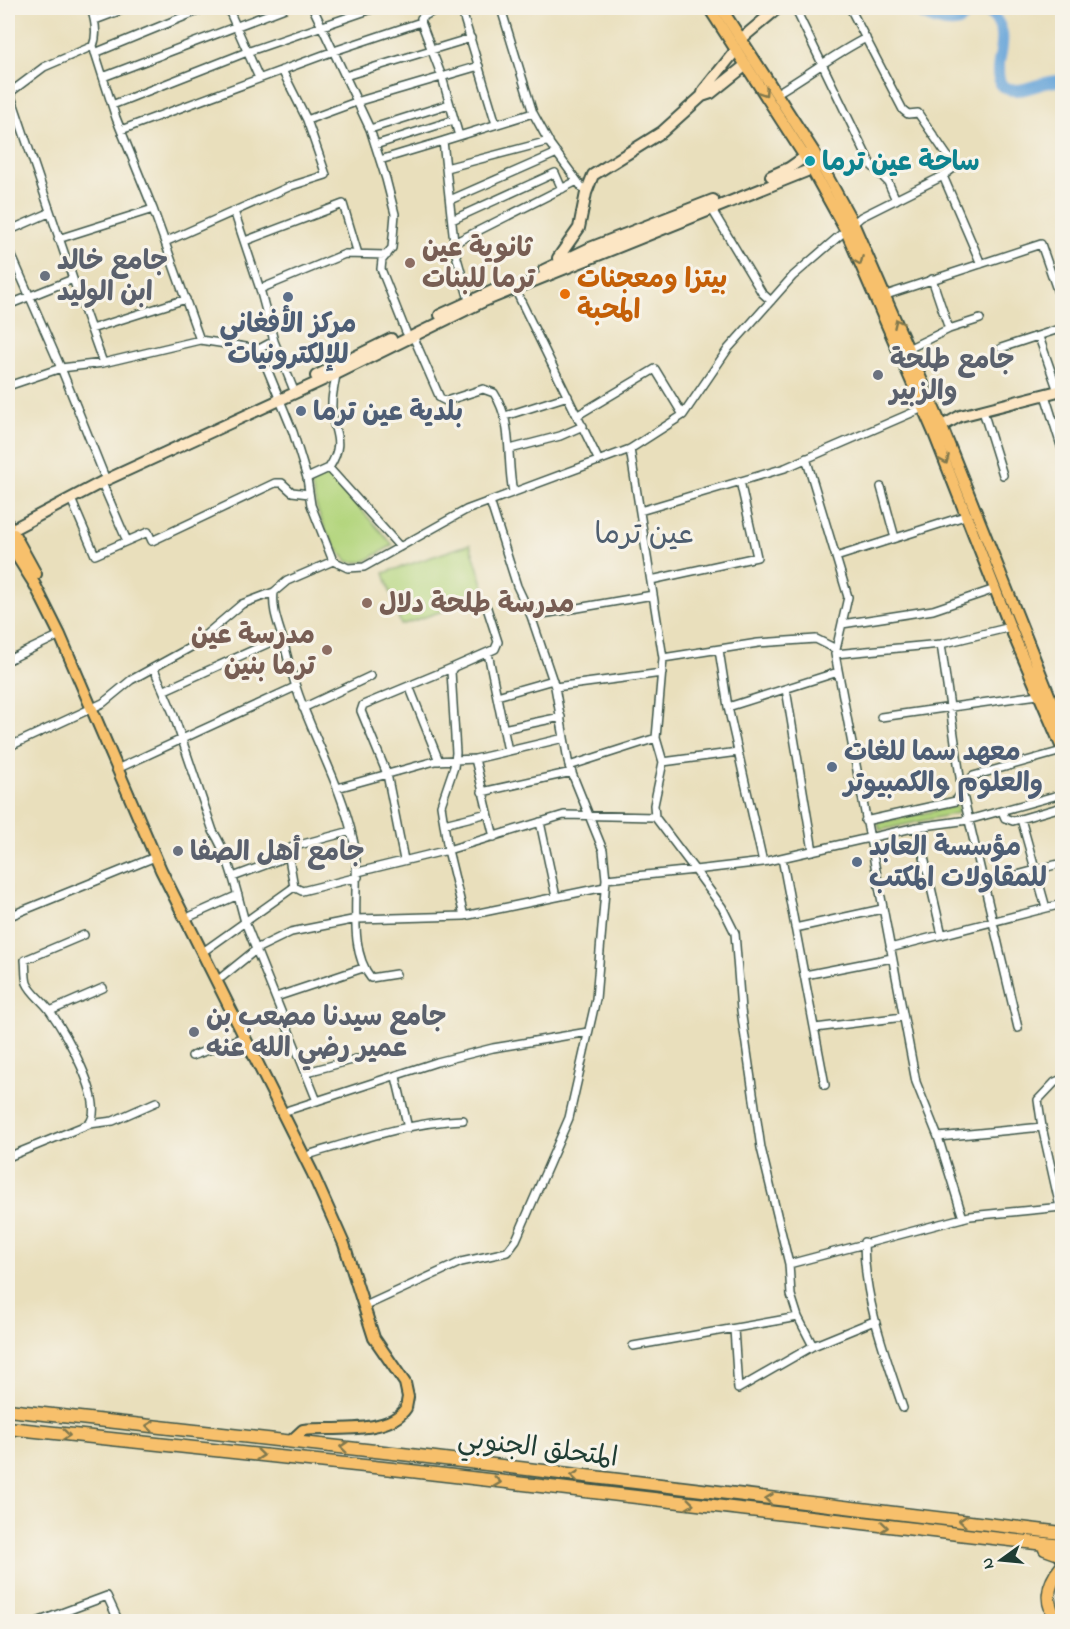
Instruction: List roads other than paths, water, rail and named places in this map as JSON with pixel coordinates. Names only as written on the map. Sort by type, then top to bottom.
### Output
[{"type":"highway","name":"المتحلق الجنوبي","points":[[8,1410],[402,1454],[1062,1533]]},
{"type":"highway","name":"المتحلق الجنوبي","points":[[8,1428],[402,1470],[1062,1546]]},
{"type":"highway","points":[[1033,1543],[1062,1558]]},
{"type":"highway","points":[[1059,1622],[1052,1613],[1048,1595],[1054,1577],[1062,1567]]},
{"type":"main road","points":[[709,8],[777,93],[886,295],[909,348],[1015,626],[1038,695],[1062,749]]},
{"type":"main road","points":[[721,8],[746,65],[810,154]]},
{"type":"main road","points":[[850,227],[923,408],[938,429]]},
{"type":"main road","points":[[972,514],[995,589],[1015,626],[1062,728]]},
{"type":"main road","points":[[10,531],[95,707],[155,857],[336,1226],[366,1306]]},
{"type":"main road","points":[[31,571],[95,707]]},
{"type":"main road","points":[[120,768],[207,950],[311,1154],[342,1226],[379,1347],[405,1383],[408,1397],[406,1408],[398,1417],[377,1424],[349,1429],[303,1430],[295,1435],[291,1442]]},
{"type":"street","points":[[91,8],[95,20],[94,50],[112,105],[153,209],[200,340]]},
{"type":"street","points":[[95,20],[127,8]]},
{"type":"street","points":[[103,363],[9,93],[44,68],[205,8]]},
{"type":"street","points":[[228,8],[259,78]]},
{"type":"street","points":[[103,77],[235,25],[285,8]]},
{"type":"street","points":[[313,8],[370,129],[395,214],[392,248],[382,260],[382,278],[440,398],[446,401],[489,389],[498,399],[505,416],[513,492]]},
{"type":"street","points":[[112,105],[247,52],[375,8]]},
{"type":"street","points":[[439,8],[421,18],[421,22],[442,77],[459,136]]},
{"type":"street","points":[[461,8],[495,124]]},
{"type":"street","points":[[702,96],[738,44],[778,8]]},
{"type":"street","points":[[795,8],[872,165],[888,182],[896,200]]},
{"type":"street","points":[[259,349],[292,432],[307,478],[311,506],[333,561],[348,568],[364,567],[466,510],[630,449],[683,415],[728,350],[793,276],[850,227],[943,176],[955,167],[918,113],[908,114],[903,110],[850,8]]},
{"type":"street","points":[[503,15],[533,113],[556,153],[586,193]]},
{"type":"street","points":[[121,130],[334,51],[421,22]]},
{"type":"street","points":[[345,76],[471,38]]},
{"type":"street","points":[[777,93],[824,64],[833,55],[866,38]]},
{"type":"street","points":[[560,267],[558,258],[579,228],[589,182],[598,171],[662,132],[702,96],[746,65]]},
{"type":"street","points":[[307,120],[356,102],[479,66]]},
{"type":"street","points":[[165,242],[234,211],[326,175],[307,120],[282,70]]},
{"type":"street","points":[[370,129],[449,104]]},
{"type":"street","points":[[380,160],[533,113]]},
{"type":"street","points":[[375,145],[454,120]]},
{"type":"street","points":[[443,141],[454,243],[459,269],[470,300]]},
{"type":"street","points":[[446,168],[549,141]]},
{"type":"street","points":[[450,200],[556,153]]},
{"type":"street","points":[[278,399],[292,388],[410,334],[515,289],[583,256],[783,171],[810,154]]},
{"type":"street","points":[[583,256],[817,166]]},
{"type":"street","points":[[452,220],[555,173],[562,189]]},
{"type":"street","points":[[943,176],[981,264]]},
{"type":"street","points":[[454,243],[577,181]]},
{"type":"street","points":[[245,242],[343,204],[358,254]]},
{"type":"street","points":[[711,208],[762,293],[771,301]]},
{"type":"street","points":[[58,239],[153,209]]},
{"type":"street","points":[[234,211],[260,289],[274,341],[292,388]]},
{"type":"street","points":[[8,231],[50,213]]},
{"type":"street","points":[[886,295],[1041,244],[1062,304]]},
{"type":"street","points":[[8,246],[62,368],[126,541]]},
{"type":"street","points":[[260,289],[345,254],[387,255]]},
{"type":"street","points":[[10,531],[104,482],[278,399],[336,374],[470,300],[560,267]]},
{"type":"street","points":[[8,305],[73,279]]},
{"type":"street","points":[[932,279],[950,329]]},
{"type":"street","points":[[515,289],[599,461]]},
{"type":"street","points":[[91,329],[186,299]]},
{"type":"street","points":[[909,348],[950,329],[980,319]]},
{"type":"street","points":[[1001,348],[1062,328]]},
{"type":"street","points":[[938,429],[956,418],[1060,390],[1039,337]]},
{"type":"street","points":[[8,386],[62,368],[103,363],[200,340],[259,349],[274,341]]},
{"type":"street","points":[[578,415],[655,369],[683,415]]},
{"type":"street","points":[[307,478],[329,468],[339,442],[332,413],[336,374]]},
{"type":"street","points":[[1045,395],[1059,429],[1062,449]]},
{"type":"street","points":[[505,416],[568,396]]},
{"type":"street","points":[[640,511],[785,468],[923,408]]},
{"type":"street","points":[[983,411],[1003,475]]},
{"type":"street","points":[[510,449],[560,436],[583,426]]},
{"type":"street","points":[[630,449],[663,658],[656,738],[663,762],[654,806],[655,817],[723,907],[735,933],[741,1010],[761,1148],[789,1264],[791,1295],[798,1317],[813,1346]]},
{"type":"street","points":[[806,458],[848,597],[836,651],[838,672],[916,1082],[938,1137],[963,1218]]},
{"type":"street","points":[[329,468],[400,547]]},
{"type":"street","points":[[651,580],[757,557],[740,481]]},
{"type":"street","points":[[71,499],[95,555],[148,532],[152,541],[274,483],[282,483],[292,492],[309,494]]},
{"type":"street","points":[[880,487],[895,538]]},
{"type":"street","points":[[366,1306],[461,1262],[507,1252],[516,1240],[569,1118],[596,999],[605,883],[603,850],[570,769],[554,684],[531,616],[517,586],[490,501]]},
{"type":"street","points":[[836,557],[972,514]]},
{"type":"street","points":[[8,747],[95,707],[131,680],[191,647],[242,604],[274,592],[287,581],[333,561]]},
{"type":"street","points":[[842,624],[933,610],[995,589]]},
{"type":"street","points":[[274,592],[272,608],[295,687],[337,788],[351,831],[358,874],[357,919],[363,968],[371,978],[396,974]]},
{"type":"street","points":[[531,616],[653,595]]},
{"type":"street","points":[[404,860],[387,774],[361,711],[363,705],[495,649],[498,642],[487,608]]},
{"type":"street","points":[[663,658],[758,643],[816,639],[836,651],[941,644],[1015,626]]},
{"type":"street","points":[[8,660],[60,635]]},
{"type":"street","points":[[165,690],[282,637]]},
{"type":"street","points":[[941,644],[968,820],[1018,1028]]},
{"type":"street","points":[[719,650],[728,707],[763,862]]},
{"type":"street","points":[[488,653],[508,751]]},
{"type":"street","points":[[454,667],[451,671],[455,762],[441,805],[448,850],[464,916]]},
{"type":"street","points":[[154,669],[165,690],[213,831],[222,844],[245,922],[258,948],[317,1101]]},
{"type":"street","points":[[728,707],[838,672]]},
{"type":"street","points":[[497,696],[554,684],[662,673]]},
{"type":"street","points":[[303,708],[371,676]]},
{"type":"street","points":[[409,686],[439,761]]},
{"type":"street","points":[[120,768],[295,687]]},
{"type":"street","points":[[786,689],[813,851]]},
{"type":"street","points":[[880,717],[1038,695]]},
{"type":"street","points":[[503,729],[561,717]]},
{"type":"street","points":[[337,788],[439,761],[455,762],[475,759],[564,738]]},
{"type":"street","points":[[482,792],[570,769],[656,738]]},
{"type":"street","points":[[865,821],[956,801],[973,776],[1062,749]]},
{"type":"street","points":[[663,762],[738,752]]},
{"type":"street","points":[[475,759],[494,837]]},
{"type":"street","points":[[222,977],[258,948],[291,932],[357,919],[464,916],[556,897],[605,883],[763,862],[917,827],[968,820],[1062,794]]},
{"type":"street","points":[[1002,811],[1007,820],[1021,819],[1062,807]]},
{"type":"street","points":[[444,824],[488,813]]},
{"type":"street","points":[[294,887],[302,891],[564,815],[655,817]]},
{"type":"street","points":[[1021,819],[1046,908]]},
{"type":"street","points":[[540,822],[556,897]]},
{"type":"street","points":[[917,827],[942,935]]},
{"type":"street","points":[[294,887],[288,852],[292,847],[351,831]]},
{"type":"street","points":[[233,877],[289,856]]},
{"type":"street","points":[[8,894],[10,917],[155,857]]},
{"type":"street","points":[[782,858],[825,1085]]},
{"type":"street","points":[[984,884],[1062,863]]},
{"type":"street","points":[[207,950],[294,887]]},
{"type":"street","points":[[191,916],[238,895]]},
{"type":"street","points":[[890,948],[1062,904]]},
{"type":"street","points":[[795,928],[882,909]]},
{"type":"street","points":[[84,935],[26,960],[27,984],[50,1011],[80,1061],[94,1109],[93,1119],[89,1124]]},
{"type":"street","points":[[804,975],[892,958]]},
{"type":"street","points":[[276,998],[363,968]]},
{"type":"street","points":[[50,1011],[103,988]]},
{"type":"street","points":[[815,1028],[903,1017]]},
{"type":"street","points":[[289,1110],[437,1062],[493,1048],[588,1032]]},
{"type":"street","points":[[192,1056],[244,1037]]},
{"type":"street","points":[[307,1072],[356,1059]]},
{"type":"street","points":[[396,1077],[408,1128]]},
{"type":"street","points":[[789,1264],[864,1242],[963,1218],[1061,1207],[1038,1100],[1055,1082],[1062,1079]]},
{"type":"street","points":[[8,1157],[89,1124],[113,1122],[156,1102]]},
{"type":"street","points":[[311,1154],[372,1135],[440,1121],[463,1120]]},
{"type":"street","points":[[938,1137],[1042,1127]]},
{"type":"street","points":[[864,1242],[864,1262],[874,1321],[903,1408]]},
{"type":"street","points":[[633,1346],[798,1317]]},
{"type":"street","points":[[734,1329],[738,1389],[813,1346],[874,1321]]},
{"type":"street","points":[[37,1622],[107,1596],[118,1622]]},
{"type":"waterway","points":[[911,8],[936,20],[950,22],[962,19],[971,8]]},
{"type":"waterway","points":[[984,8],[995,18],[1001,29],[1002,48],[998,77],[1002,86],[1017,90],[1062,81]]},
{"type":"place","name":"ساحة عين ترما","points":[[810,161]]},
{"type":"place","name":"ثانوية عين ترما للبنات","points":[[410,263]]},
{"type":"place","name":"جامع خالد ابن الوليد","points":[[45,276]]},
{"type":"place","name":"بيتزا ومعجنات المحبة","points":[[565,294]]},
{"type":"place","name":"مركز الأفغاني للإلكترونيات","points":[[288,297]]},
{"type":"place","name":"جامع طلحة والزبير","points":[[878,375]]},
{"type":"place","name":"بلدية عين ترما","points":[[301,411]]},
{"type":"place","name":"مدرسة طلحة دلال","points":[[367,603]]},
{"type":"place","name":"مدرسة عين ترما بنين","points":[[327,650]]},
{"type":"place","name":"معهد سما للغات والعلوم والكمبيوتر","points":[[832,767]]},
{"type":"place","name":"جامع أهل الصفا","points":[[178,851]]},
{"type":"place","name":"مؤسسة العابد للمقاولات المكتب","points":[[857,862]]},
{"type":"place","name":"جامع سيدنا مصعب بن عمير رضي الله عنه","points":[[194,1032]]},
{"type":"district","name":"عين ترما","points":[[644,533]]}]
